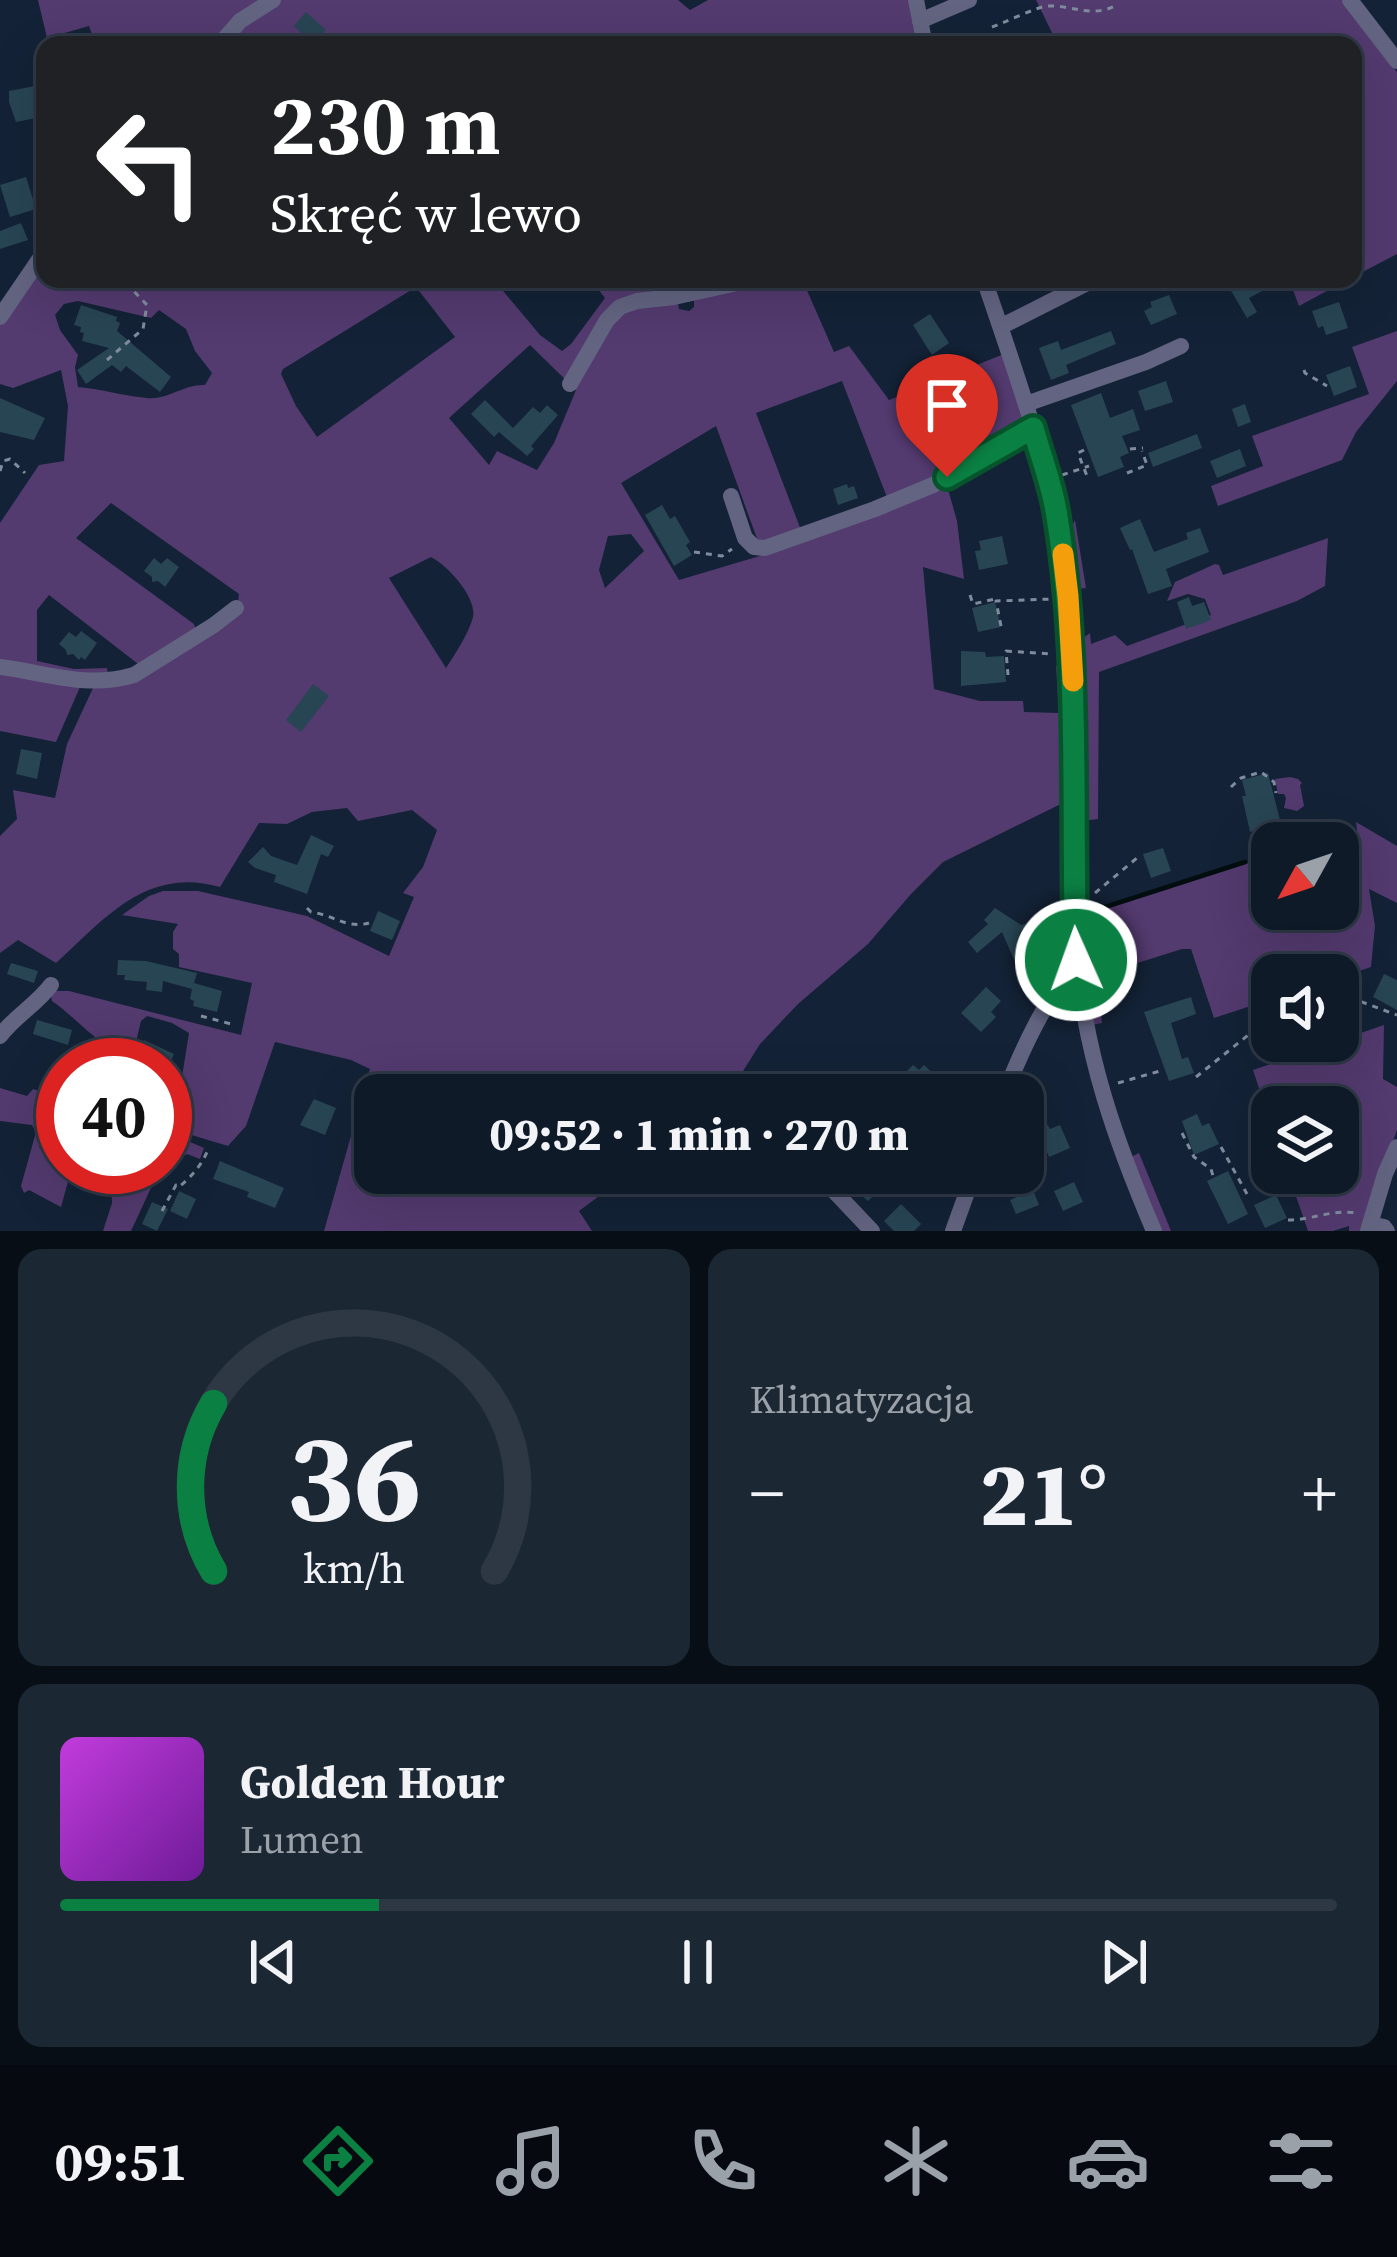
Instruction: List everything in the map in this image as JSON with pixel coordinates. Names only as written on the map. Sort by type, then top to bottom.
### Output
[{"type":"street","points":[[227,36],[240,21],[273,0]]},
{"type":"street","points":[[916,0],[923,36]]},
{"type":"street","points":[[920,21],[969,0]]},
{"type":"street","points":[[1349,0],[1397,61]]},
{"type":"street","points":[[0,317],[36,264]]},
{"type":"street","points":[[570,384],[620,307],[714,288]]},
{"type":"street","points":[[988,288],[1057,512],[1068,596],[1075,735],[1076,960],[1088,1036],[1107,1114],[1154,1231]]},
{"type":"street","points":[[1002,326],[1077,288]]},
{"type":"street","points":[[1026,404],[1181,346]]},
{"type":"street","points":[[731,496],[745,538],[754,547],[765,548],[933,485],[1033,428]]},
{"type":"street","points":[[0,667],[88,683],[124,678],[236,608]]},
{"type":"street","points":[[1012,1074],[1047,999],[1076,960]]},
{"type":"street","points":[[0,1036],[51,985]]},
{"type":"street","points":[[1375,1229],[1384,1174],[1397,1148]]},
{"type":"street","points":[[837,1194],[872,1231]]},
{"type":"street","points":[[953,1231],[966,1194]]},
{"type":"path","points":[[992,27],[1046,5],[1091,13],[1115,5]]},
{"type":"path","points":[[107,360],[145,326],[147,305],[131,288]]},
{"type":"path","points":[[1304,370],[1328,386]]},
{"type":"path","points":[[1313,376],[1324,376]]},
{"type":"path","points":[[1127,472],[1147,465],[1143,449],[1130,448]]},
{"type":"path","points":[[1084,450],[1078,453],[1087,466],[1087,476]]},
{"type":"path","points":[[0,471],[3,461],[10,459],[25,472]]},
{"type":"path","points":[[1067,474],[1087,466]]},
{"type":"path","points":[[694,552],[722,556],[741,543]]},
{"type":"path","points":[[970,595],[973,604],[995,599],[1052,599]]},
{"type":"path","points":[[996,601],[1001,626]]},
{"type":"path","points":[[1008,675],[1006,651],[1054,654]]},
{"type":"path","points":[[1232,787],[1241,778],[1261,772],[1274,782],[1276,794]]},
{"type":"path","points":[[1095,893],[1137,858]]},
{"type":"path","points":[[307,908],[354,927],[369,923]]},
{"type":"path","points":[[1359,1001],[1397,1015]]},
{"type":"path","points":[[200,1016],[235,1025]]},
{"type":"path","points":[[1196,1077],[1251,1033]]},
{"type":"path","points":[[1116,1084],[1160,1070]]},
{"type":"path","points":[[1183,1133],[1194,1157],[1214,1176]]},
{"type":"path","points":[[1221,1147],[1247,1195]]},
{"type":"path","points":[[162,1211],[176,1185],[189,1179],[209,1148]]},
{"type":"path","points":[[1288,1220],[1354,1212]]},
{"type":"shaded area","points":[[38,0],[267,0],[225,36],[93,36],[89,26],[47,36]]},
{"type":"shaded area","points":[[281,0],[678,0],[690,10],[708,0],[910,0],[916,36],[235,36],[243,24]]},
{"type":"shaded area","points":[[1036,0],[1342,0],[1397,72],[1397,254],[1362,272],[1362,36],[1054,36]]},
{"type":"shaded area","points":[[36,276],[36,288],[414,288],[283,369],[296,406],[317,437],[455,337],[417,288],[501,288],[540,335],[562,351],[605,298],[597,288],[663,288],[679,309],[689,311],[700,296],[743,288],[806,288],[834,352],[849,346],[889,400],[1004,354],[1023,419],[1020,433],[1031,445],[1047,503],[1040,504],[1021,437],[946,482],[957,521],[964,579],[923,567],[934,689],[980,701],[1023,701],[1024,712],[1059,713],[1056,666],[1063,667],[1067,801],[943,862],[868,944],[798,1004],[760,1044],[741,1074],[369,1074],[370,1069],[351,1060],[275,1042],[246,1126],[228,1146],[192,1135],[189,1033],[147,1016],[137,1038],[97,1038],[52,1001],[55,991],[241,1035],[252,983],[179,967],[179,954],[173,949],[178,924],[122,915],[163,891],[198,891],[307,916],[389,956],[414,897],[403,893],[423,867],[437,830],[412,810],[358,821],[347,808],[312,812],[287,824],[259,823],[220,887],[194,882],[149,890],[110,914],[56,963],[18,940],[0,953],[0,836],[17,819],[13,790],[55,798],[67,744],[93,688],[136,679],[237,611],[239,594],[111,503],[76,538],[194,624],[196,631],[142,667],[49,595],[37,610],[37,661],[74,669],[107,668],[108,675],[91,679],[0,662],[0,523],[39,465],[64,461],[68,406],[61,370],[13,388],[0,384],[0,324]],"holes":[[[78,301],[151,318],[159,310],[186,329],[212,373],[205,385],[155,398],[78,387],[78,355],[55,315],[64,304]],[[530,345],[576,390],[537,470],[497,451],[489,465],[449,418]],[[842,381],[888,500],[801,530],[756,413]],[[716,426],[763,555],[679,580],[621,483]],[[631,534],[644,551],[605,588],[599,570],[608,536]],[[431,557],[460,582],[473,609],[468,630],[446,668],[389,578]]]},
{"type":"shaded area","points":[[1292,288],[1332,288],[1299,306]]},
{"type":"shaded area","points":[[1397,331],[1397,381],[1356,432],[1342,460],[1218,506],[1211,486],[1263,466],[1252,436],[1369,394],[1352,347]]},
{"type":"shaded area","points":[[1075,520],[1086,588],[1077,589],[1065,526],[1072,526]]},
{"type":"shaded area","points":[[1328,538],[1325,586],[1297,601],[1099,672],[1098,819],[1081,821],[1079,641],[1090,633],[1091,644],[1115,635],[1127,646],[1211,615],[1205,599],[1188,594],[1167,601],[1175,582],[1215,564],[1223,575]]},
{"type":"shaded area","points":[[0,671],[80,687],[56,742],[0,731]]},
{"type":"shaded area","points":[[1290,777],[1302,783],[1304,806],[1297,811],[1284,808],[1286,798],[1278,794],[1275,779]]},
{"type":"shaded area","points":[[1359,824],[1397,846],[1397,903],[1369,889],[1375,926],[1371,967],[1359,971],[1359,954],[1251,954],[1251,1006],[1214,1018],[1191,949],[1182,949],[1096,976],[1102,1023],[1092,1025],[1084,947],[1093,946],[1092,934],[1083,933],[1082,904],[1091,900],[1093,911],[1251,862],[1251,930],[1359,930]]},
{"type":"shaded area","points":[[1384,1025],[1383,1079],[1397,1087],[1397,1130],[1360,1231],[1349,1231],[1349,1226],[1308,1231],[1295,1194],[1359,1194],[1359,1086],[1258,1086],[1253,1070],[1276,1062],[1359,1062],[1359,1034]]},
{"type":"shaded area","points":[[0,1088],[27,1096],[36,1090],[36,1132],[32,1125],[0,1121]]},
{"type":"shaded area","points":[[354,1125],[354,1194],[602,1194],[579,1211],[592,1231],[324,1231]]},
{"type":"shaded area","points":[[36,1132],[36,1194],[24,1193],[21,1186]]},
{"type":"shaded area","points":[[192,1143],[204,1148],[200,1159],[192,1156]]},
{"type":"shaded area","points":[[1139,1153],[1171,1231],[1161,1231],[1131,1157]]},
{"type":"shaded area","points":[[37,1194],[65,1194],[61,1207]]},
{"type":"shaded area","points":[[112,1194],[148,1194],[131,1231],[103,1231]]},
{"type":"building","points":[[306,12],[326,30],[321,36],[299,36],[294,26]]},
{"type":"building","points":[[36,86],[36,118],[16,122],[9,91]]},
{"type":"building","points":[[26,177],[36,209],[10,217],[0,185]]},
{"type":"building","points":[[21,223],[28,240],[0,249],[0,231]]},
{"type":"building","points":[[1263,288],[1249,298],[1257,312],[1247,318],[1230,289]]},
{"type":"building","points":[[1169,295],[1177,314],[1151,325],[1144,311],[1152,307],[1150,302]]},
{"type":"building","points":[[1339,302],[1348,328],[1326,335],[1312,311]]},
{"type":"building","points":[[81,305],[117,317],[117,331],[171,377],[160,392],[126,366],[121,372],[112,365],[86,384],[77,370],[109,348],[82,341],[81,327],[74,325]]},
{"type":"building","points":[[930,314],[949,343],[932,355],[913,325]]},
{"type":"building","points":[[1111,331],[1116,344],[1066,365],[1069,373],[1051,380],[1039,348],[1058,341],[1061,350]]},
{"type":"building","points":[[1350,366],[1357,387],[1334,396],[1326,375]]},
{"type":"building","points":[[1166,381],[1173,402],[1145,411],[1138,391]]},
{"type":"building","points":[[1101,393],[1110,418],[1133,409],[1140,430],[1122,436],[1129,453],[1120,457],[1124,467],[1098,477],[1071,405]]},
{"type":"building","points":[[0,398],[45,418],[34,440],[0,432]]},
{"type":"building","points":[[485,400],[513,428],[533,407],[540,413],[547,405],[558,415],[527,456],[499,432],[494,437],[471,414]]},
{"type":"building","points":[[1245,404],[1251,422],[1238,427],[1232,409]]},
{"type":"building","points":[[1197,434],[1202,448],[1153,467],[1148,453]]},
{"type":"building","points":[[1240,449],[1246,466],[1217,478],[1210,461]]},
{"type":"building","points":[[854,486],[858,498],[838,505],[833,489]]},
{"type":"building","points":[[662,505],[670,519],[675,516],[690,542],[686,545],[692,555],[674,566],[645,515]]},
{"type":"building","points":[[1140,519],[1154,552],[1188,539],[1186,533],[1200,528],[1209,552],[1166,569],[1172,586],[1148,594],[1120,528]]},
{"type":"building","points":[[1002,536],[1008,564],[979,570],[975,551],[981,550],[979,541]]},
{"type":"building","points":[[154,558],[161,564],[167,558],[179,567],[165,587],[152,582],[144,571]]},
{"type":"building","points":[[1189,597],[1192,606],[1204,602],[1211,620],[1186,629],[1177,602]]},
{"type":"building","points":[[995,602],[1001,627],[978,632],[972,608]]},
{"type":"building","points":[[81,631],[97,643],[85,660],[67,655],[59,644],[69,632],[76,637]]},
{"type":"building","points":[[961,651],[1004,656],[1006,682],[961,686]]},
{"type":"building","points":[[313,684],[329,696],[301,732],[286,720]]},
{"type":"building","points":[[21,749],[42,753],[37,779],[16,774]]},
{"type":"building","points":[[1268,773],[1280,822],[1251,822],[1250,832],[1242,780]]},
{"type":"building","points":[[311,835],[334,846],[328,857],[321,854],[307,894],[274,882],[276,875],[248,862],[263,847],[271,856],[297,865]]},
{"type":"building","points":[[1163,848],[1171,871],[1151,878],[1143,854]]},
{"type":"building","points":[[995,908],[1021,925],[1029,923],[1027,937],[1034,954],[1015,962],[1002,932],[977,953],[968,942],[988,924],[984,920]]},
{"type":"building","points":[[378,911],[400,921],[392,940],[370,931]]},
{"type":"building","points":[[118,960],[197,973],[194,983],[222,991],[217,1012],[193,1006],[192,989],[163,981],[162,992],[146,990],[147,982],[124,980],[125,975],[117,975]]},
{"type":"building","points":[[11,963],[38,971],[34,983],[7,974]]},
{"type":"building","points":[[1384,974],[1397,980],[1397,1010],[1373,997]]},
{"type":"building","points":[[986,987],[1001,1001],[991,1012],[996,1017],[981,1032],[961,1013]]},
{"type":"building","points":[[1191,997],[1196,1014],[1171,1023],[1182,1059],[1188,1057],[1194,1073],[1169,1081],[1144,1012]]},
{"type":"building","points":[[37,1020],[72,1030],[70,1038],[33,1034]]},
{"type":"building","points":[[913,1065],[919,1070],[924,1065],[934,1074],[904,1074]]},
{"type":"building","points":[[314,1099],[336,1108],[325,1135],[300,1125]]},
{"type":"building","points":[[1197,1114],[1202,1126],[1209,1123],[1219,1144],[1194,1155],[1182,1121]]},
{"type":"building","points":[[1044,1119],[1050,1129],[1060,1125],[1070,1148],[1049,1157]]},
{"type":"building","points":[[220,1161],[284,1188],[275,1208],[213,1179]]},
{"type":"building","points":[[1228,1171],[1248,1214],[1228,1224],[1207,1181]]},
{"type":"building","points":[[1074,1182],[1083,1202],[1063,1211],[1054,1191]]},
{"type":"building","points":[[178,1194],[196,1199],[187,1219],[170,1211]]},
{"type":"building","points":[[1035,1194],[1039,1205],[1016,1214],[1010,1200]]},
{"type":"building","points":[[1276,1195],[1287,1218],[1265,1228],[1254,1205]]},
{"type":"building","points":[[152,1202],[168,1209],[157,1231],[142,1224]]},
{"type":"building","points":[[901,1204],[921,1224],[914,1231],[894,1231],[884,1221]]},
{"type":"waterway","points":[[1102,908],[1245,862]]},
{"type":"slow traffic","points":[[1063,554],[1073,681]]},
{"type":"route","points":[[947,477],[1033,428],[1057,512],[1068,596],[1075,735],[1076,960]]}]
